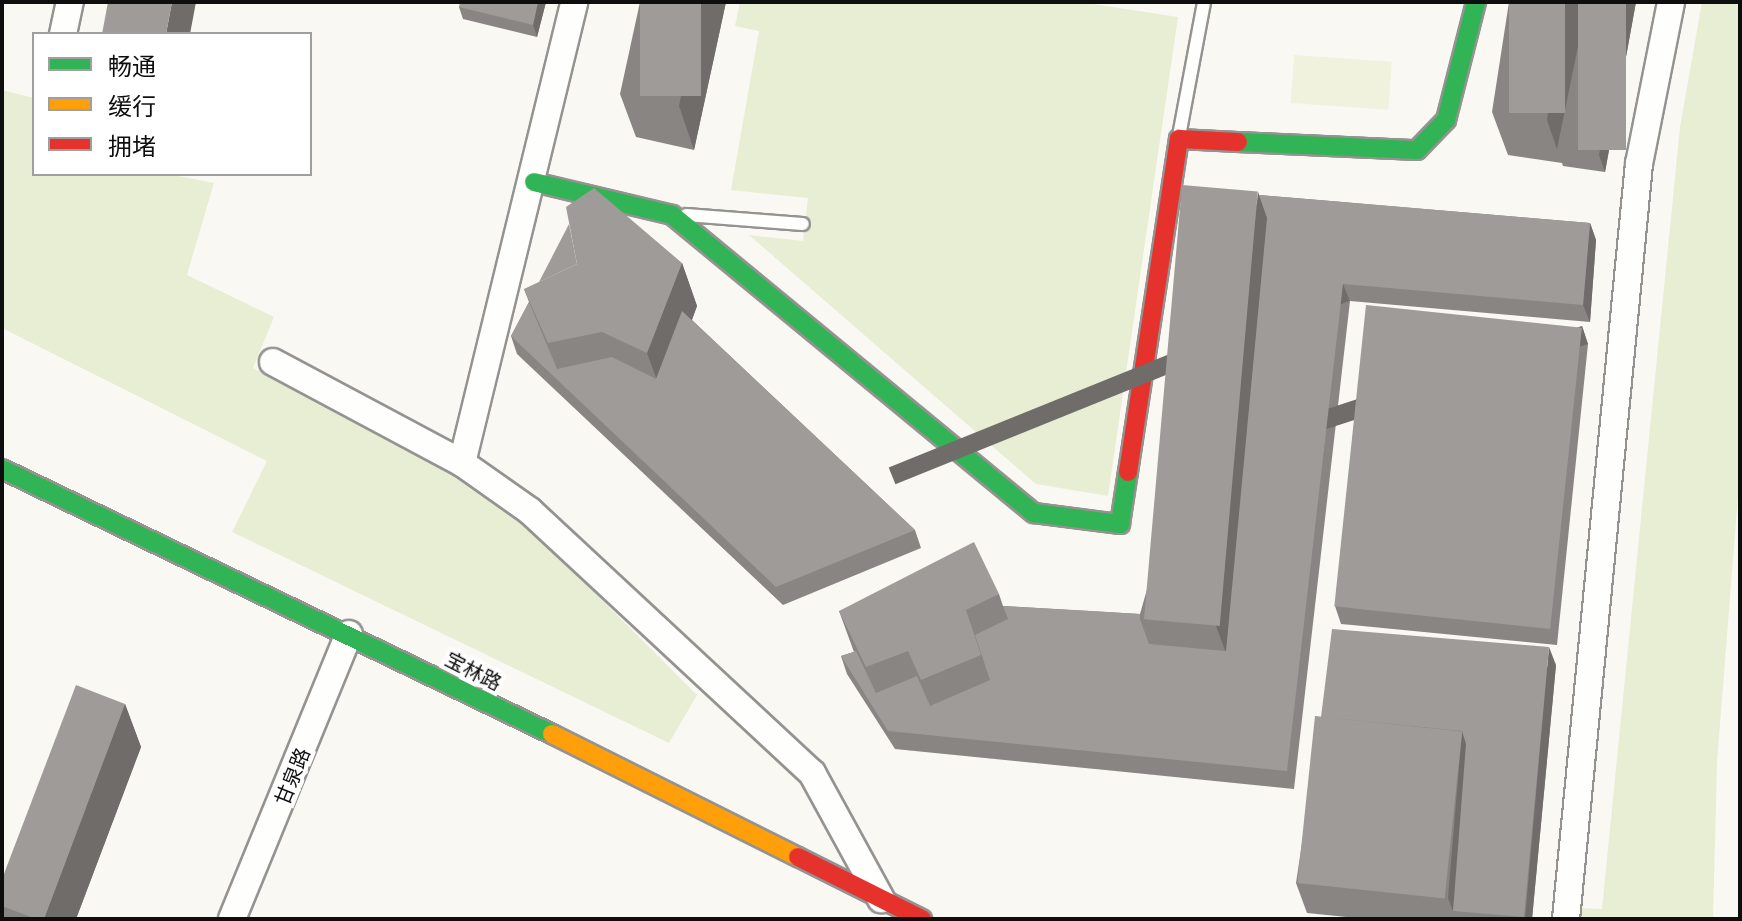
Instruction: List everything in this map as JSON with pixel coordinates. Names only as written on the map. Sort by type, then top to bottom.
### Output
[{"type":"street","points":[[63,32],[70,2]]},
{"type":"street","points":[[462,463],[534,182],[574,2]]},
{"type":"street","points":[[534,182],[668,215],[1034,513],[1120,524],[1179,139],[1417,150],[1446,120],[1476,2]]},
{"type":"street","points":[[1566,919],[1639,164],[1671,2]]},
{"type":"street","points":[[273,362],[462,463],[530,511],[812,773],[881,899]]},
{"type":"street","name":"宝林路","points":[[2,469],[349,634],[922,919]]},
{"type":"street","name":"甘泉路","points":[[232,919],[349,634]]},
{"type":"lane","points":[[1179,139],[1204,2]]},
{"type":"lane","points":[[668,215],[803,224]]},
{"type":"green space","points":[[740,2],[1080,2],[1178,17],[1108,496],[1036,484],[749,235],[803,241],[808,198],[731,190],[759,31],[735,26]]},
{"type":"green space","points":[[1702,2],[1740,2],[1740,471],[1717,762],[1713,919],[1578,919],[1580,908],[1602,909],[1680,127]]},
{"type":"green space","points":[[1294,55],[1392,62],[1388,110],[1291,103]]},
{"type":"green space","points":[[2,90],[32,98],[32,176],[178,176],[214,183],[187,275],[274,317],[253,368],[480,488],[539,537],[697,695],[669,743],[232,532],[267,461],[2,328]]},
{"type":"building","points":[[108,2],[172,2],[166,32],[102,32]]},
{"type":"building","points":[[460,2],[538,2],[533,25],[459,7]]},
{"type":"building","points":[[640,2],[701,2],[701,96],[640,96]]},
{"type":"building","points":[[1509,2],[1565,2],[1565,113],[1509,113]]},
{"type":"building","points":[[1578,2],[1626,2],[1626,150],[1578,150]]},
{"type":"building","points":[[1182,185],[1258,192],[1220,626],[1144,619]]},
{"type":"building","points":[[594,188],[682,263],[647,353],[602,332],[548,343],[524,289],[577,264],[566,207]]},
{"type":"building","points":[[1259,195],[1590,223],[1583,305],[1343,284],[1287,771],[888,731],[841,656],[856,651],[876,693],[917,676],[930,706],[990,680],[975,635],[1008,619],[1003,606],[1140,614],[1149,644],[1226,651],[1267,218]]},
{"type":"building","points":[[569,224],[577,264],[539,282]]},
{"type":"building","points":[[529,302],[557,369],[612,357],[656,379],[682,311],[915,530],[776,587],[511,336]]},
{"type":"building","points":[[1366,305],[1582,328],[1550,629],[1334,606]]},
{"type":"building","points":[[974,542],[999,594],[966,610],[981,655],[921,680],[908,651],[866,667],[839,611]]},
{"type":"building","points":[[1332,629],[1549,647],[1524,917],[1453,911],[1466,744],[1462,731],[1321,717]]},
{"type":"building","points":[[76,685],[125,704],[44,919],[36,919],[2,906],[2,879]]},
{"type":"building","points":[[1315,716],[1462,731],[1445,899],[1297,883]]},
{"type":"traffic: fast","points":[[1238,142],[1417,150],[1446,120],[1476,2]]},
{"type":"traffic: fast","points":[[534,182],[672,215],[1034,513],[1120,524],[1128,472]]},
{"type":"traffic: fast","points":[[2,469],[552,734]]},
{"type":"traffic: slow","points":[[552,734],[798,857]]},
{"type":"traffic: jam","points":[[1128,472],[1179,139],[1238,142]]},
{"type":"traffic: jam","points":[[798,857],[922,919]]}]
